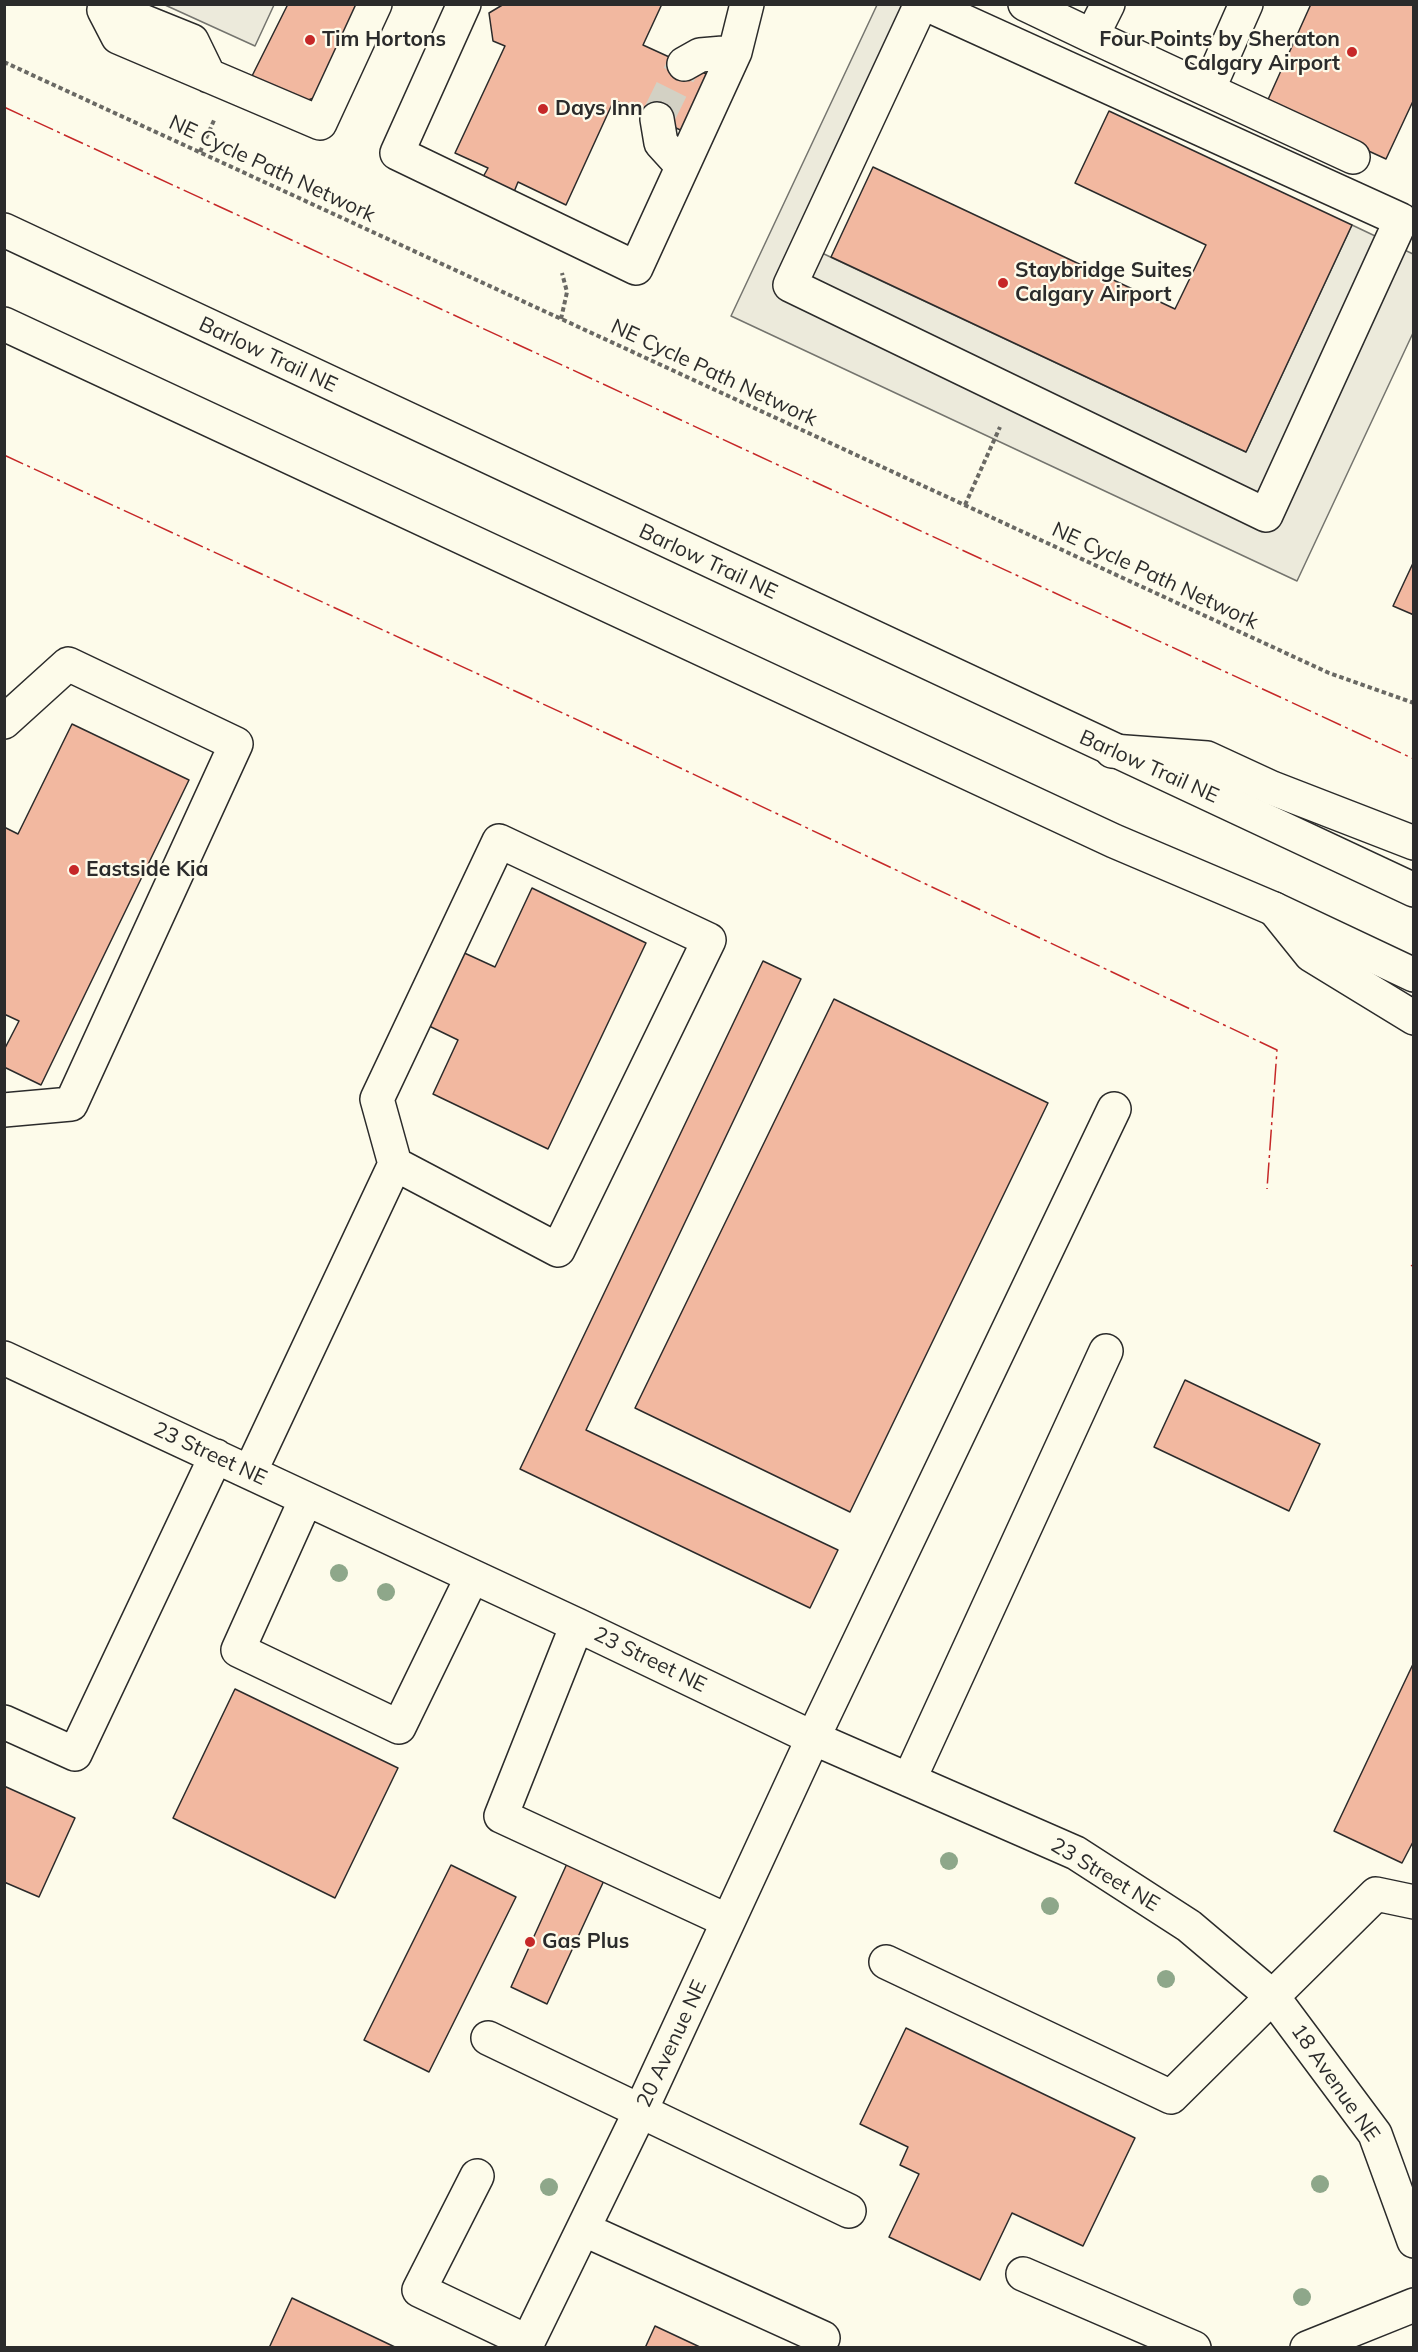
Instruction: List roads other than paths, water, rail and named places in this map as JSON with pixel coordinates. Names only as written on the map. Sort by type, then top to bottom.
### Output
[{"type":"main road","points":[[109,14],[118,37],[320,123],[375,4]]},
{"type":"main road","points":[[464,4],[397,153],[636,268],[681,165],[735,52],[747,4]]},
{"type":"main road","points":[[921,4],[790,285],[1266,515],[1401,220],[926,4]]},
{"type":"main road","points":[[1025,4],[1353,157]]},
{"type":"main road","points":[[1092,36],[1108,4]]},
{"type":"main road","points":[[1208,90],[1246,4]]},
{"type":"main road","points":[[684,64],[700,55],[735,52]]},
{"type":"main road","points":[[657,119],[661,143],[681,165]]},
{"type":"main road","points":[[4,206],[112,282]]},
{"type":"main road","name":"Barlow Trail NE","points":[[4,230],[1112,751],[1293,832],[1413,890]]},
{"type":"main road","points":[[4,324],[1114,842],[1274,909],[1413,975]]},
{"type":"main road","points":[[4,722],[69,664],[236,744],[71,1104],[4,1110]]},
{"type":"main road","points":[[1112,751],[1207,758],[1272,788],[1413,843]]},
{"type":"main road","points":[[250,1472],[395,1164],[377,1099],[499,841],[708,940],[558,1250],[395,1164]]},
{"type":"main road","points":[[1274,909],[1311,955],[1413,1018]]},
{"type":"main road","name":"20 Avenue NE","points":[[526,2345],[640,2112],[813,1738],[1114,1109]]},
{"type":"main road","points":[[909,1780],[1106,1352]]},
{"type":"main road","name":"23 Street NE","points":[[4,1358],[577,1625],[813,1738],[1076,1853],[1189,1926],[1273,1997]]},
{"type":"main road","points":[[4,1722],[75,1754],[216,1456]]},
{"type":"main road","points":[[306,1499],[238,1650],[399,1728],[472,1577]]},
{"type":"main road","points":[[577,1625],[501,1816],[728,1922]]},
{"type":"main road","points":[[886,1962],[1171,2097],[1376,1894],[1413,1902]]},
{"type":"main road","name":"18 Avenue NE","points":[[1273,1997],[1375,2134],[1413,2241]]},
{"type":"main road","points":[[488,2038],[849,2211]]},
{"type":"main road","points":[[477,2176],[419,2290],[526,2345]]},
{"type":"main road","points":[[583,2229],[823,2338]]},
{"type":"main road","points":[[1023,2274],[1194,2348]]},
{"type":"main road","points":[[1307,2348],[1413,2305]]},
{"type":"tunnel","points":[[657,119],[684,64]]},
{"type":"place","name":"Tim Hortons","points":[[310,40]]},
{"type":"place","name":"Four Points by Sheraton Calgary Airport","points":[[1352,52]]},
{"type":"place","name":"Days Inn","points":[[543,109]]},
{"type":"place","name":"Staybridge Suites Calgary Airport","points":[[1003,283]]},
{"type":"place","name":"Eastside Kia","points":[[74,870]]},
{"type":"place","name":"Gas Plus","points":[[530,1942]]}]
